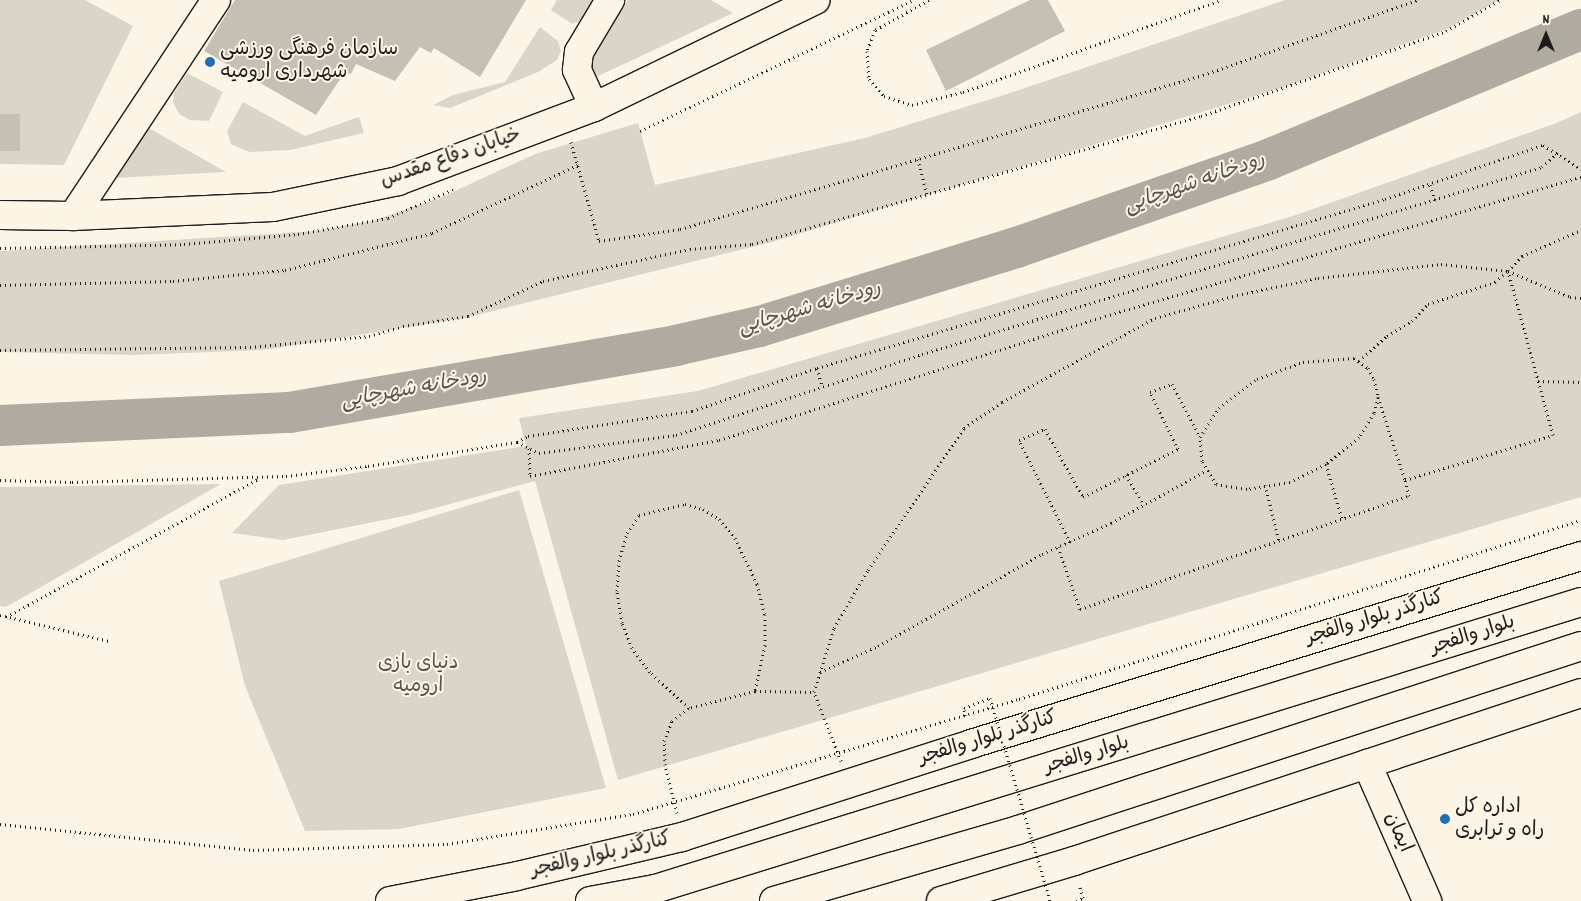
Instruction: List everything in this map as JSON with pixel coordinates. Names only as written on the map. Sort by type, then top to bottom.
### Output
[{"type":"main road","points":[[73,216],[216,0]]},
{"type":"main road","points":[[594,107],[576,70],[579,52],[610,0]]},
{"type":"main road","name":"خیابان دفاع مقدس","points":[[0,215],[73,216],[273,206],[388,183],[594,107],[815,0]]},
{"type":"main road","name":"کنارگذر بلوار والفجر","points":[[390,901],[517,876],[682,837],[849,782],[1581,556]]},
{"type":"main road","name":"بلوار والفجر","points":[[590,901],[655,889],[1581,602]]},
{"type":"main road","name":"بلوار والفجر","points":[[774,901],[1018,830],[1338,722],[1581,646]]},
{"type":"main road","points":[[942,901],[1074,861],[1581,693]]},
{"type":"main road","name":"ایمان","points":[[1367,764],[1427,901]]},
{"type":"path","points":[[640,132],[914,0]]},
{"type":"path","points":[[929,0],[875,30],[867,51],[869,79],[884,96],[912,105],[963,92],[1221,0]]},
{"type":"path","points":[[570,142],[599,241],[680,229],[1203,75],[1417,0]]},
{"type":"path","points":[[0,350],[250,347],[369,336],[403,326],[468,316],[542,280],[690,249],[752,244],[1201,116],[1446,31],[1500,0]]},
{"type":"path","points":[[0,480],[72,482],[261,477],[368,466],[517,442],[528,436],[692,411],[817,368],[1430,185],[1543,145],[1558,152],[1581,169]]},
{"type":"path","points":[[517,442],[539,453],[676,435],[822,386],[1542,166],[1558,152]]},
{"type":"path","points":[[918,159],[927,195]]},
{"type":"path","points":[[0,285],[174,280],[285,270],[432,233],[578,165]]},
{"type":"path","points":[[529,448],[530,476],[719,440],[1105,316],[1581,177]]},
{"type":"path","points":[[1430,185],[1435,200]]},
{"type":"path","points":[[1359,361],[1386,336],[1412,321],[1428,304],[1495,282],[1522,256],[1581,230]]},
{"type":"path","points":[[849,782],[814,692],[834,628],[868,570],[964,428],[1002,402],[1155,318],[1237,294],[1318,278],[1441,264],[1508,271],[1581,298]]},
{"type":"path","points":[[1405,480],[1553,434],[1508,271]]},
{"type":"path","points":[[1058,547],[1080,609],[1409,496],[1374,379],[1359,361],[1354,358],[1303,362],[1257,379],[1220,408],[1200,437]]},
{"type":"path","points":[[817,368],[822,386]]},
{"type":"path","points":[[1538,380],[1581,382]]},
{"type":"path","points":[[1070,542],[1019,440],[1045,429],[1083,497],[1178,449],[1150,392],[1172,384],[1200,437],[1202,461],[1216,484],[1247,488],[1265,486],[1290,482],[1326,464],[1359,437],[1374,413],[1378,397]]},
{"type":"path","points":[[1326,464],[1342,519]]},
{"type":"path","points":[[820,672],[878,646],[1058,547],[1144,505],[1207,470]]},
{"type":"path","points":[[1126,475],[1144,505]]},
{"type":"path","points":[[6,617],[261,477]]},
{"type":"path","points":[[1265,486],[1279,541]]},
{"type":"path","points":[[689,708],[650,672],[632,648],[622,623],[617,591],[619,561],[627,533],[639,515],[670,506],[694,507],[719,519],[735,538],[758,584],[765,615],[765,645],[755,691]]},
{"type":"path","points":[[0,824],[252,850],[401,847],[457,842],[633,814],[1019,699],[1581,520]]},
{"type":"path","points":[[0,616],[109,641]]},
{"type":"path","points":[[682,837],[665,765],[664,741],[672,721],[689,708],[755,691],[814,692]]},
{"type":"path","points":[[964,708],[990,698],[1050,901]]},
{"type":"path","points":[[1076,901],[1083,898]]},
{"type":"green space","points":[[0,0],[85,0],[133,26],[64,165],[0,164]]},
{"type":"green space","points":[[557,0],[596,0],[583,20],[572,24],[551,10]]},
{"type":"green space","points":[[628,0],[711,0],[733,13],[596,77],[587,65]]},
{"type":"green space","points":[[1285,0],[1499,0],[1447,29],[1278,89],[772,242],[465,318],[264,350],[134,355],[0,352],[0,251],[316,231],[372,221],[442,197],[535,154],[638,123],[655,185],[865,138],[1004,95]]},
{"type":"green space","points":[[540,27],[558,41],[561,51],[557,60],[538,72],[450,108],[433,105],[453,95],[505,82]]},
{"type":"green space","points":[[187,73],[223,92],[209,121],[190,120],[179,114],[173,102],[174,93]]},
{"type":"green space","points":[[243,102],[305,136],[359,117],[364,133],[290,150],[249,152],[231,144],[227,131]]},
{"type":"green space","points":[[1581,112],[1581,497],[618,780],[535,481],[409,515],[283,540],[232,533],[279,485],[526,446],[519,418],[698,391],[1293,216],[1554,124]]},
{"type":"green space","points":[[145,126],[226,172],[115,178]]},
{"type":"green space","points":[[221,484],[6,607],[0,606],[0,487]]},
{"type":"green space","name":"دنیای بازی ارومیه","points":[[519,490],[606,788],[399,829],[305,831],[245,686],[219,581]]},
{"type":"building","points":[[235,0],[526,0],[480,77],[434,48],[431,53],[420,47],[395,81],[356,64],[351,74],[345,72],[316,115],[204,51]]},
{"type":"building","points":[[1030,0],[1048,0],[1065,31],[946,91],[926,50]]},
{"type":"building","points":[[0,114],[20,114],[20,151],[0,151]]},
{"type":"waterway","name":"رودخانه شهرچایی","points":[[0,425],[289,412],[675,345],[759,326],[1016,247],[1268,159],[1581,29]]},
{"type":"place","name":"سازمان فرهنگی ورزشی شهرداری ارومیه","points":[[210,62]]},
{"type":"place","name":"اداره کل راه و ترابری","points":[[1445,819]]}]
